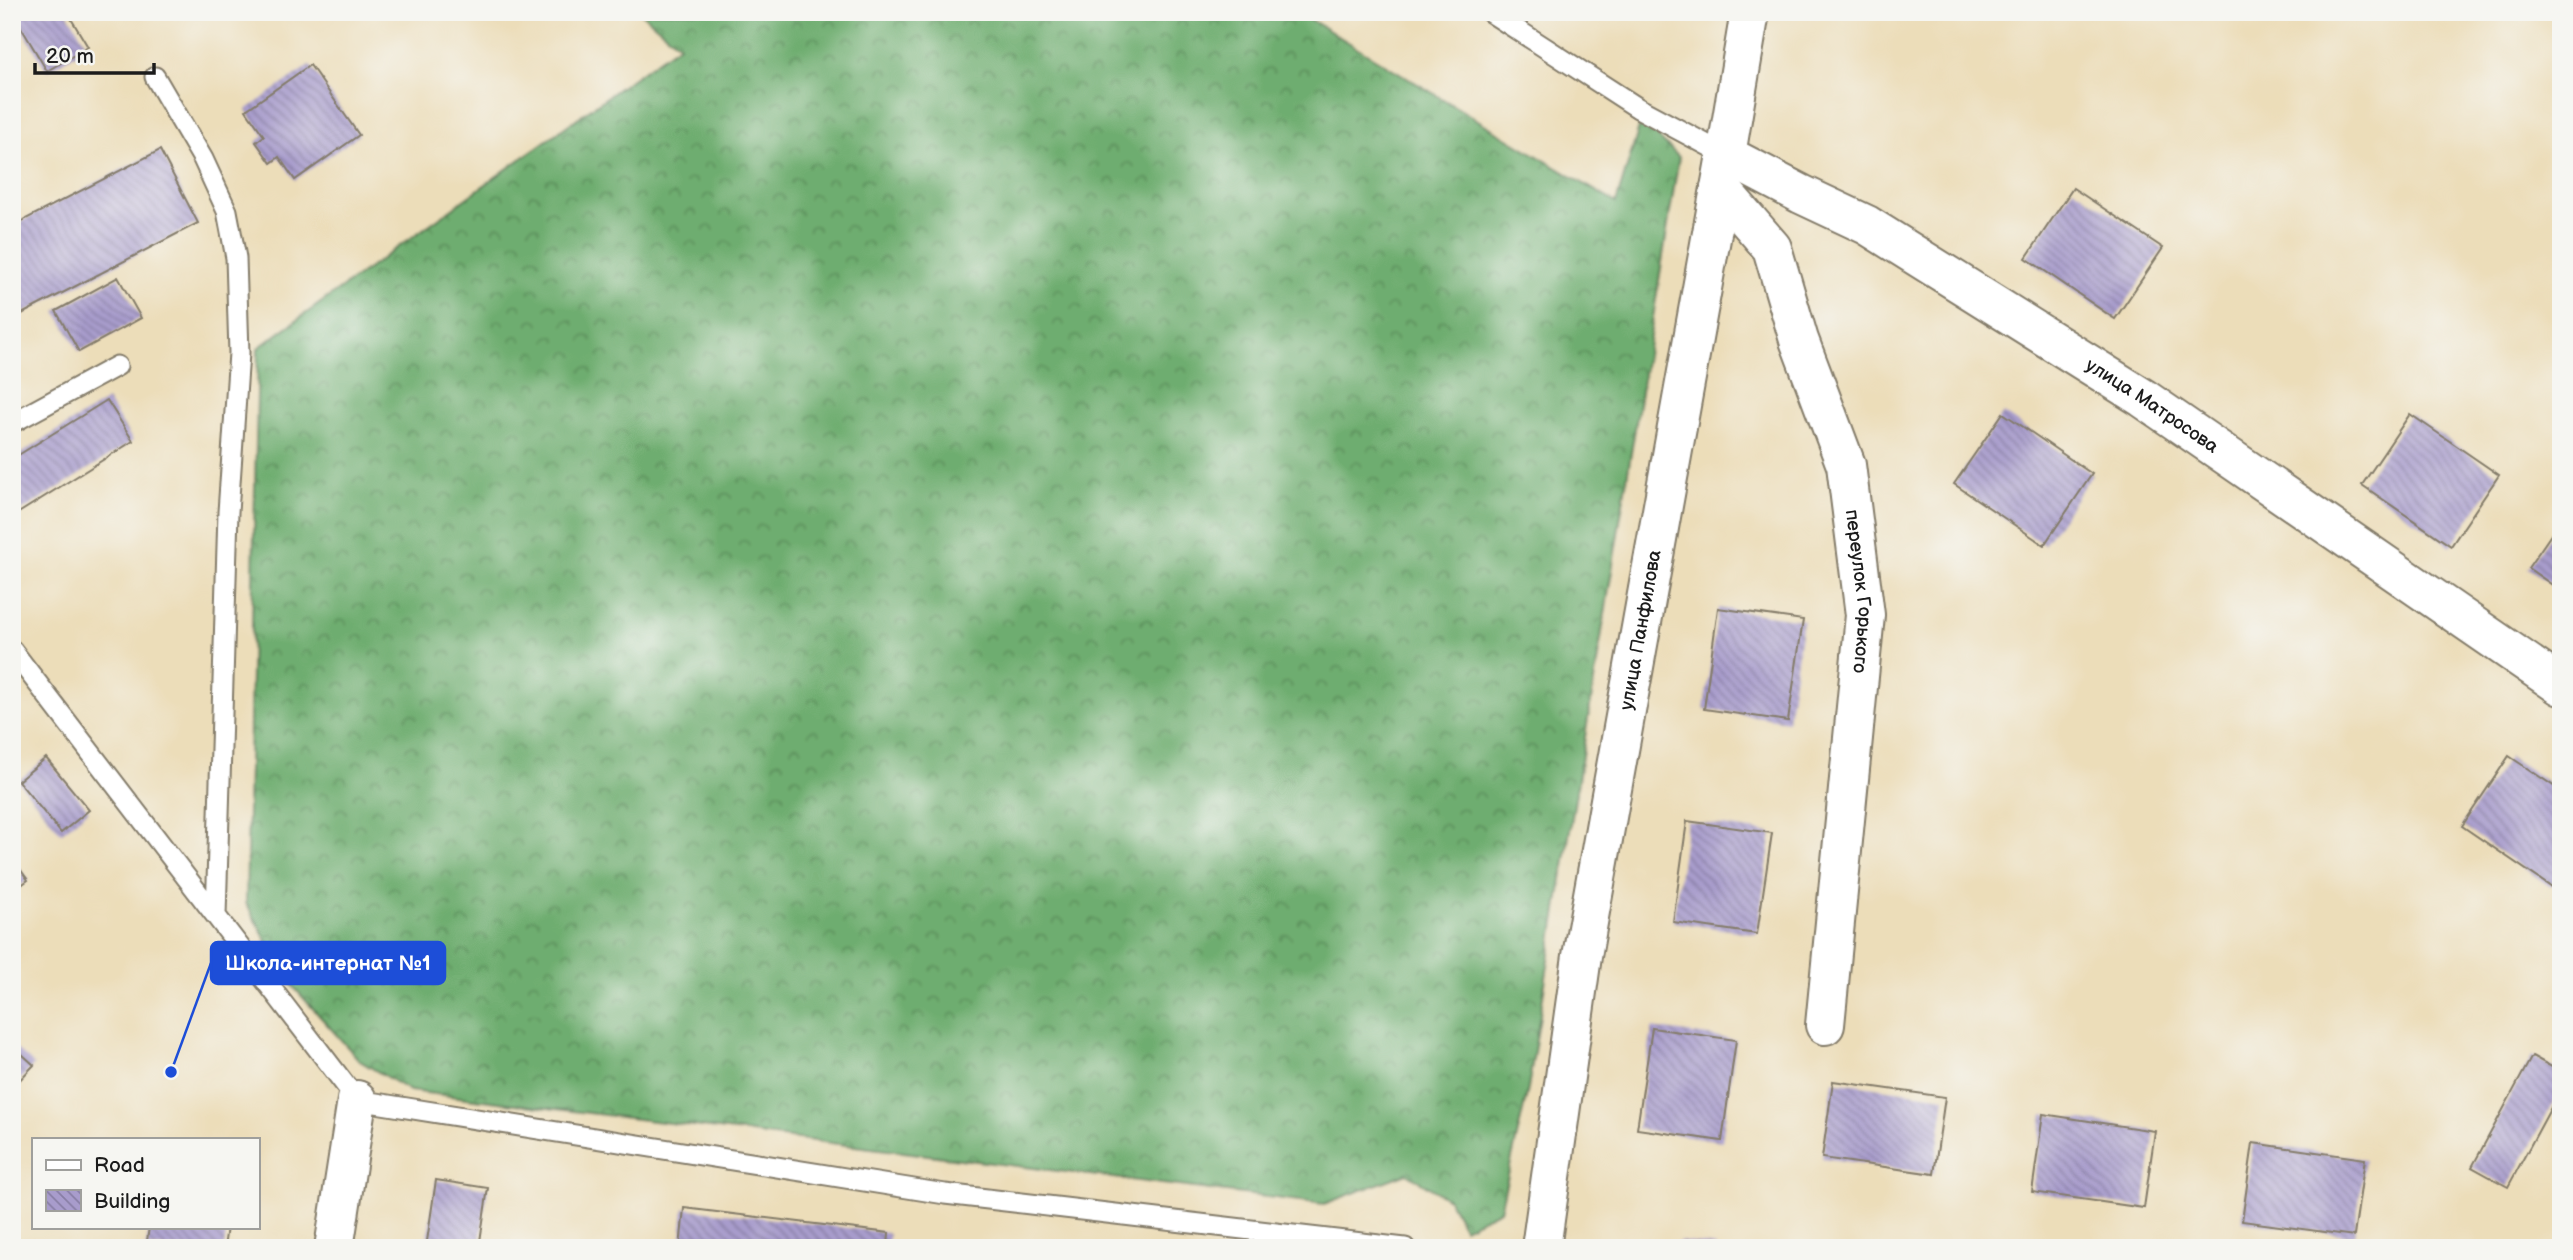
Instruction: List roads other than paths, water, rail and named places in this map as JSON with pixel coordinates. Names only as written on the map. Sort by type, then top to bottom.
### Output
[{"type":"street","name":"улица Панфилова","points":[[1541,1248],[1583,956],[1750,12]]},
{"type":"street","name":"улица Матросова","points":[[1723,172],[1801,194],[1867,225],[2143,398],[2561,686]]},
{"type":"street","name":"переулок Горького","points":[[1723,172],[1772,248],[1799,340],[1846,465],[1865,615],[1825,1025]]},
{"type":"street","points":[[334,1248],[357,1100]]},
{"type":"lane","points":[[1490,12],[1638,108],[1723,172]]},
{"type":"lane","points":[[155,77],[203,159],[227,211],[236,258],[239,353],[228,512],[216,916]]},
{"type":"lane","points":[[12,423],[117,366]]},
{"type":"lane","points":[[12,650],[357,1100],[945,1194],[1405,1248]]},
{"type":"place","name":"Школа-интернат №1","points":[[171,1072]]}]
